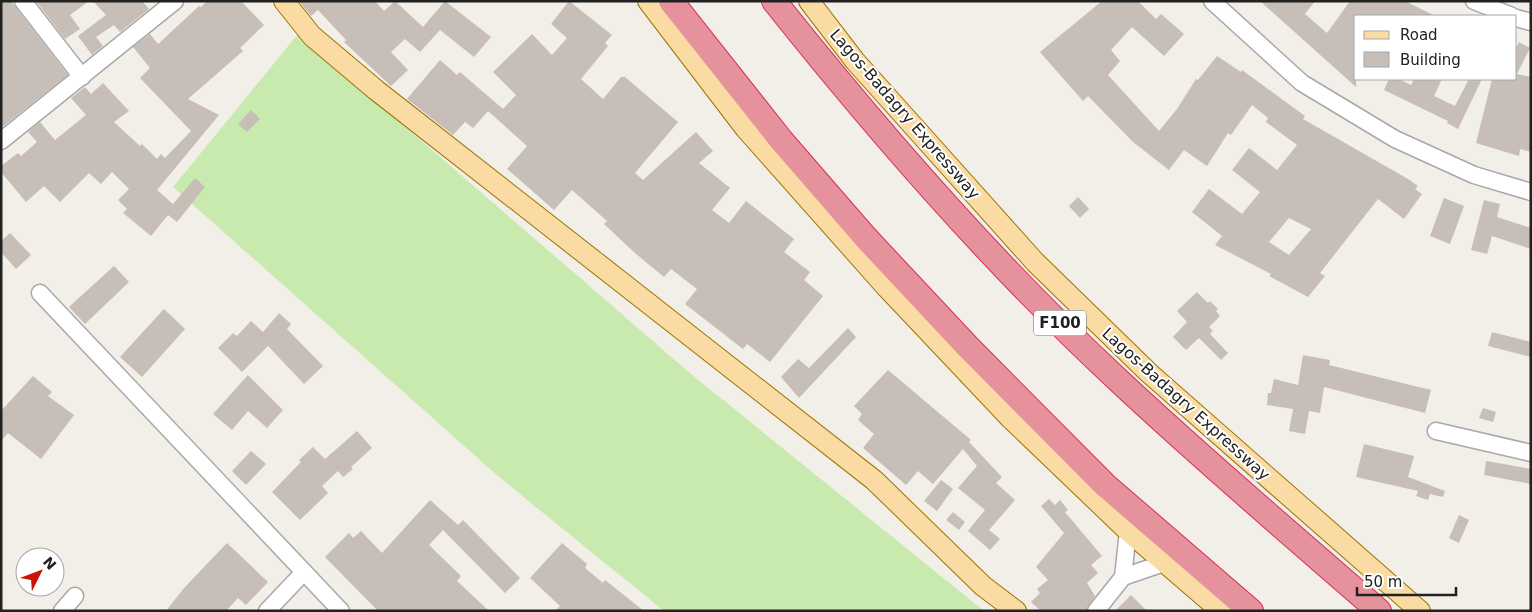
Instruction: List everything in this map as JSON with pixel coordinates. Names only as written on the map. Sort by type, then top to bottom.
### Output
[{"type":"highway","points":[[672,1],[781,140],[866,238],[968,346],[1105,485],[1251,611]]},
{"type":"highway","name":"Lagos-Badagry Expressway","points":[[774,1],[839,83],[1014,276],[1115,378],[1249,499],[1379,611]]},
{"type":"main road","points":[[284,1],[312,36],[376,90],[594,263],[874,480],[983,586],[1016,611]]},
{"type":"main road","points":[[648,1],[745,128],[887,288],[1009,417],[1128,531],[1221,611]]},
{"type":"main road","name":"Lagos-Badagry Expressway","points":[[809,1],[855,61],[1035,262],[1149,372],[1420,611]]},
{"type":"street","points":[[23,1],[82,77]]},
{"type":"street","points":[[1,141],[175,1]]},
{"type":"street","points":[[1201,1],[1216,6],[1302,83],[1396,139],[1474,175],[1531,192]]},
{"type":"street","points":[[1474,1],[1509,15]]},
{"type":"street","points":[[1517,18],[1531,22]]},
{"type":"street","points":[[40,293],[341,611]]},
{"type":"street","points":[[1436,430],[1531,453]]},
{"type":"street","points":[[1124,577],[1128,531]]},
{"type":"street","points":[[1096,611],[1124,577],[1164,563]]},
{"type":"street","points":[[267,611],[304,572]]},
{"type":"street","points":[[62,611],[75,596]]},
{"type":"green space","points":[[298,34],[691,374],[984,611],[664,611],[499,477],[173,187]]},
{"type":"building","points":[[1,1],[11,1],[68,75],[1,128]]},
{"type":"building","points":[[36,1],[89,1],[70,15],[80,29],[65,39]]},
{"type":"building","points":[[93,1],[142,1],[149,9],[120,32],[114,25],[96,37],[103,46],[92,55],[78,36],[106,15]]},
{"type":"building","points":[[207,1],[241,1],[264,25],[240,48],[243,51],[188,99],[219,115],[157,190],[173,204],[195,178],[205,187],[177,222],[168,215],[151,236],[123,213],[127,209],[118,200],[129,189],[112,172],[101,184],[89,173],[60,202],[44,186],[26,202],[1,172],[1,166],[18,153],[21,156],[37,142],[28,132],[40,122],[55,140],[86,115],[71,98],[85,87],[91,94],[103,83],[129,111],[114,122],[140,146],[142,144],[157,159],[161,154],[165,158],[191,131],[140,78],[150,68],[133,47],[150,34],[158,44],[199,6],[201,7]]},
{"type":"building","points":[[299,1],[375,1],[384,11],[395,1],[423,27],[445,1],[491,37],[474,57],[440,30],[420,52],[405,39],[391,52],[408,70],[391,86],[344,42],[346,40],[318,10],[311,16]]},
{"type":"building","points":[[569,1],[612,35],[605,43],[608,46],[581,79],[603,99],[621,77],[625,77],[678,122],[635,173],[643,180],[696,132],[713,151],[699,163],[730,188],[712,210],[729,223],[746,201],[794,239],[784,252],[810,272],[804,280],[823,296],[770,362],[747,344],[743,349],[685,304],[697,289],[671,269],[664,277],[604,224],[607,221],[572,190],[554,210],[507,169],[527,146],[488,111],[473,128],[465,122],[453,135],[407,99],[440,60],[457,75],[460,72],[503,109],[516,95],[493,72],[532,34],[552,55],[567,38],[551,24]]},
{"type":"building","points":[[1102,1],[1138,1],[1156,19],[1161,14],[1184,34],[1164,56],[1132,27],[1111,50],[1120,61],[1108,75],[1159,131],[1177,109],[1196,79],[1198,80],[1217,56],[1241,72],[1242,70],[1305,116],[1303,119],[1408,179],[1418,186],[1415,189],[1422,194],[1404,219],[1378,199],[1320,273],[1325,276],[1308,297],[1269,276],[1271,274],[1215,245],[1222,236],[1192,212],[1209,189],[1242,214],[1260,192],[1232,170],[1249,148],[1277,170],[1297,145],[1266,122],[1268,118],[1252,105],[1231,135],[1228,133],[1207,166],[1184,150],[1169,170],[1133,142],[1088,96],[1083,101],[1040,52]],"holes":[[[1289,218],[1311,229],[1289,255],[1269,242]]]},
{"type":"building","points":[[1260,1],[1315,1],[1305,14],[1327,33],[1350,1],[1405,1],[1433,15],[1354,15],[1354,80],[1356,80],[1356,87]]},
{"type":"building","points":[[1519,42],[1530,48],[1517,74],[1517,46]]},
{"type":"building","points":[[1517,74],[1531,77],[1531,152],[1520,149],[1519,156],[1476,143],[1492,80],[1517,80]]},
{"type":"building","points":[[1389,80],[1401,80],[1411,85],[1414,80],[1442,80],[1434,96],[1455,106],[1468,80],[1482,80],[1458,129],[1447,123],[1448,121],[1384,90]]},
{"type":"building","points":[[251,110],[260,119],[247,132],[238,124]]},
{"type":"building","points":[[1078,197],[1089,209],[1080,218],[1069,206]]},
{"type":"building","points":[[1444,198],[1464,206],[1450,244],[1430,236]]},
{"type":"building","points":[[1484,200],[1500,204],[1497,217],[1531,228],[1531,249],[1492,236],[1487,254],[1471,250]]},
{"type":"building","points":[[10,233],[31,255],[16,269],[1,252],[1,241]]},
{"type":"building","points":[[114,266],[129,282],[85,324],[69,307]]},
{"type":"building","points":[[1197,292],[1208,303],[1210,301],[1218,309],[1216,311],[1220,316],[1209,327],[1213,331],[1210,334],[1228,353],[1221,360],[1199,338],[1186,350],[1173,337],[1187,322],[1177,311]]},
{"type":"building","points":[[164,309],[185,329],[142,377],[120,357]]},
{"type":"building","points":[[279,313],[291,324],[287,329],[323,366],[304,384],[268,346],[242,372],[218,348],[233,333],[237,336],[251,321],[263,332]]},
{"type":"building","points":[[848,328],[856,337],[799,398],[781,377],[798,359],[809,368]]},
{"type":"building","points":[[1492,332],[1531,342],[1531,357],[1488,346]]},
{"type":"building","points":[[1303,355],[1330,360],[1329,365],[1431,390],[1425,413],[1324,387],[1320,413],[1309,411],[1305,434],[1289,431],[1293,409],[1267,405],[1268,393],[1271,393],[1274,379],[1298,385]]},
{"type":"building","points":[[888,370],[971,440],[969,442],[1002,477],[996,483],[1015,500],[989,530],[1000,539],[990,550],[968,531],[985,510],[958,488],[977,466],[963,449],[933,484],[918,471],[906,485],[863,448],[874,434],[858,420],[862,414],[854,406]]},
{"type":"building","points":[[248,375],[283,410],[267,428],[248,411],[232,430],[213,414]]},
{"type":"building","points":[[33,376],[52,392],[48,396],[74,415],[41,459],[8,433],[1,441],[1,411]]},
{"type":"building","points":[[1483,408],[1496,412],[1493,422],[1479,418]]},
{"type":"building","points":[[357,431],[372,448],[343,477],[338,471],[322,486],[328,493],[300,520],[272,492],[301,462],[299,460],[313,447],[325,459]]},
{"type":"building","points":[[1364,444],[1414,456],[1408,477],[1445,491],[1443,497],[1430,494],[1428,500],[1416,496],[1418,491],[1356,477]]},
{"type":"building","points":[[251,451],[266,464],[246,485],[232,471]]},
{"type":"building","points":[[1486,461],[1531,469],[1531,484],[1484,475]]},
{"type":"building","points":[[941,480],[953,489],[937,511],[924,501]]},
{"type":"building","points":[[1049,499],[1055,505],[1060,500],[1068,510],[1065,512],[1102,556],[1091,565],[1098,573],[1087,583],[1095,596],[1086,611],[1041,611],[1031,602],[1040,593],[1037,589],[1048,580],[1036,567],[1064,533],[1041,506]]},
{"type":"building","points":[[430,500],[458,525],[463,520],[520,578],[505,593],[443,530],[429,545],[461,576],[457,581],[489,611],[378,611],[325,557],[349,533],[353,538],[361,531],[382,553]]},
{"type":"building","points":[[953,512],[965,522],[959,530],[946,520]]},
{"type":"building","points":[[1459,515],[1469,520],[1459,543],[1449,538]]},
{"type":"building","points":[[227,543],[268,582],[246,605],[238,598],[226,611],[166,611],[184,588]]},
{"type":"building","points":[[562,543],[587,564],[585,568],[603,583],[605,580],[644,611],[555,611],[560,606],[530,578]]},
{"type":"building","points":[[1131,595],[1147,611],[1115,611]]}]
